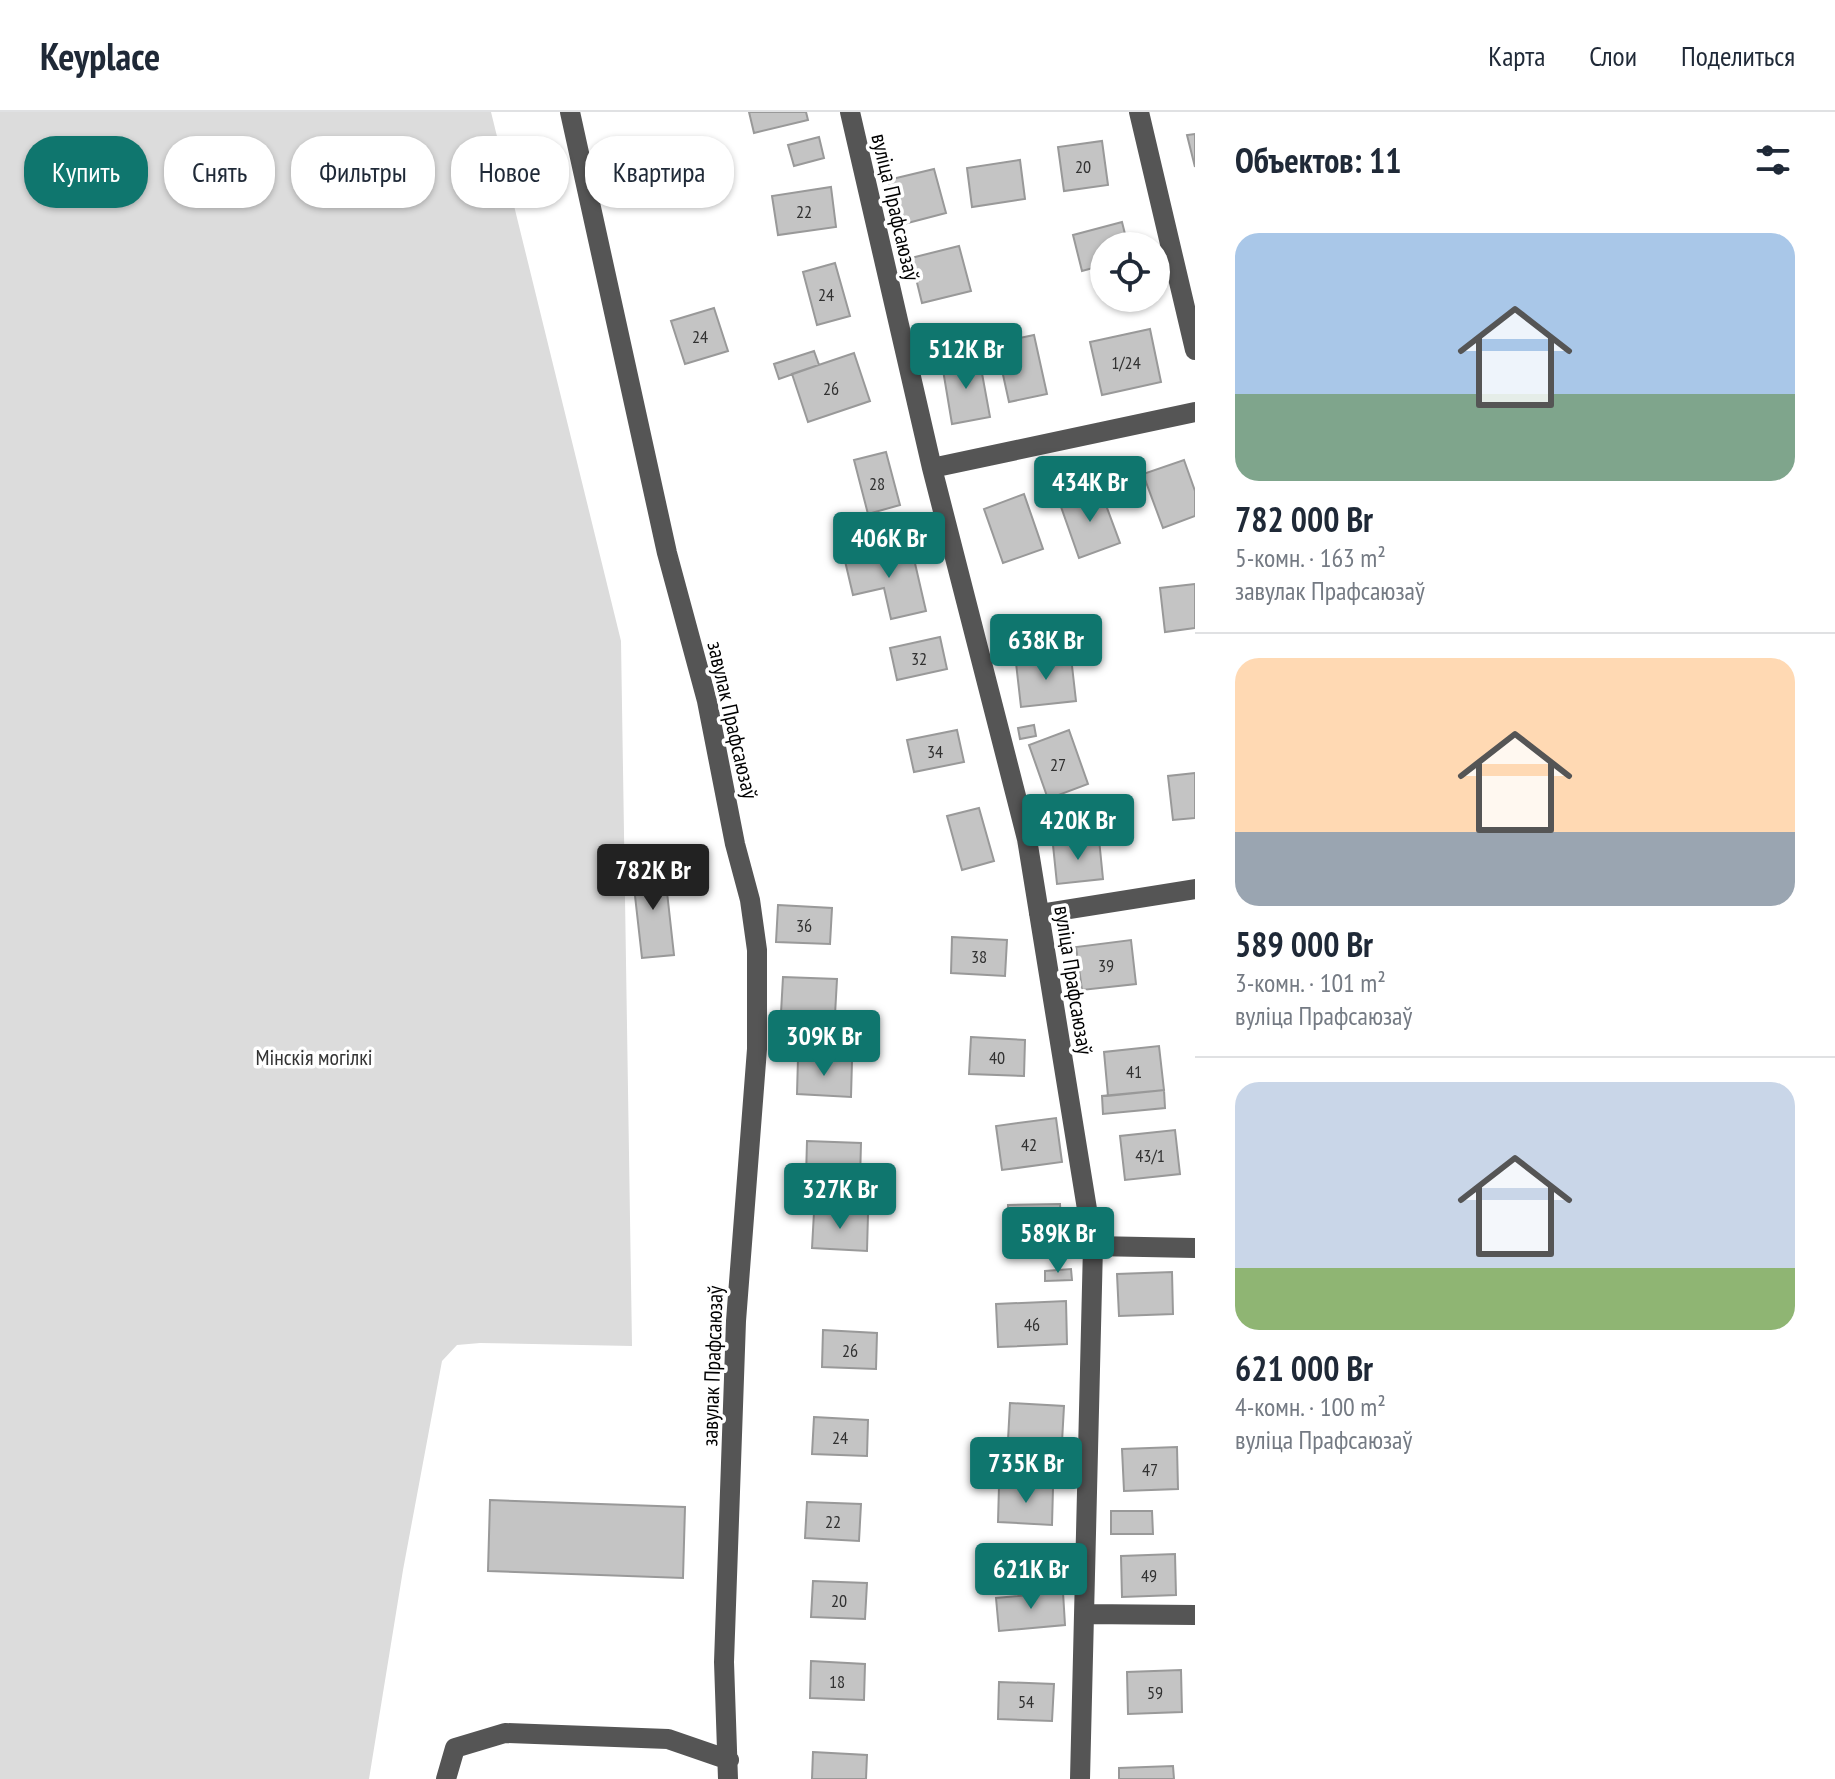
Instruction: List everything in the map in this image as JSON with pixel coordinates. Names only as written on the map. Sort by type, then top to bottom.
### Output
[{"type":"street","name":"завулак Прафсаюзаў","points":[[570,112],[667,553],[707,701],[735,844],[750,900],[757,950],[757,1049],[736,1321],[724,1662],[728,1769]]},
{"type":"street","name":"вуліца Прафсаюзаў","points":[[850,112],[932,468],[1027,839],[1093,1246],[1080,1779]]},
{"type":"street","points":[[1139,112],[1195,350]]},
{"type":"street","points":[[932,468],[1195,412]]},
{"type":"street","points":[[1039,914],[1195,889]]},
{"type":"street","points":[[1093,1246],[1195,1248]]},
{"type":"street","points":[[1084,1614],[1195,1615]]},
{"type":"street","points":[[446,1779],[455,1748],[505,1733],[668,1739],[728,1769]]},
{"type":"green space","name":"Мінскія могілкі","points":[[0,112],[491,112],[497,136],[451,136],[451,208],[515,208],[621,641],[632,1346],[480,1343],[457,1345],[442,1361],[403,1570],[369,1779],[0,1779]]},
{"type":"building","points":[[749,112],[806,112],[808,120],[754,133]]},
{"type":"building","points":[[1195,134],[1195,167],[1187,135]]},
{"type":"building","points":[[819,137],[824,158],[794,166],[788,145]]},
{"type":"building","points":[[1102,141],[1108,185],[1064,191],[1058,147]]},
{"type":"building","points":[[1020,160],[1025,199],[972,207],[967,168]]},
{"type":"building","points":[[934,169],[946,213],[900,225],[888,180]]},
{"type":"building","points":[[831,187],[836,227],[778,235],[772,196]]},
{"type":"building","points":[[1122,222],[1124,232],[1090,232],[1090,269],[1082,271],[1073,235]]},
{"type":"building","points":[[959,246],[971,291],[922,303],[911,258]]},
{"type":"building","points":[[835,263],[850,316],[817,325],[803,272]]},
{"type":"building","points":[[714,308],[728,351],[685,364],[671,321]]},
{"type":"building","points":[[1150,329],[1161,382],[1102,395],[1090,342]]},
{"type":"building","points":[[1034,335],[1047,394],[1009,402],[996,343]]},
{"type":"building","points":[[814,351],[819,365],[779,379],[774,364]]},
{"type":"building","points":[[854,353],[870,401],[808,422],[792,374]]},
{"type":"building","points":[[979,357],[990,417],[952,424],[942,364]]},
{"type":"building","points":[[886,452],[900,505],[868,514],[854,460]]},
{"type":"building","points":[[1184,460],[1195,491],[1195,516],[1163,528],[1143,474]]},
{"type":"building","points":[[1100,489],[1120,543],[1079,558],[1060,504]]},
{"type":"building","points":[[1024,494],[1043,549],[1003,563],[984,509]]},
{"type":"building","points":[[911,546],[926,611],[891,619],[884,588],[853,595],[845,561]]},
{"type":"building","points":[[1195,584],[1195,628],[1165,632],[1160,588]]},
{"type":"building","points":[[940,637],[947,669],[897,680],[890,648]]},
{"type":"building","points":[[1071,657],[1076,701],[1021,707],[1016,663]]},
{"type":"building","points":[[1034,725],[1036,736],[1020,739],[1018,728]]},
{"type":"building","points":[[957,730],[964,762],[914,772],[907,740]]},
{"type":"building","points":[[1069,730],[1088,784],[1048,799],[1029,745]]},
{"type":"building","points":[[1195,773],[1195,818],[1173,820],[1168,776]]},
{"type":"building","points":[[979,808],[994,861],[962,870],[947,816]]},
{"type":"building","points":[[1099,839],[1103,879],[1057,884],[1053,845]]},
{"type":"building","points":[[664,865],[674,955],[642,958],[632,869]]},
{"type":"building","points":[[778,905],[832,908],[830,944],[776,942]]},
{"type":"building","points":[[952,937],[1007,940],[1005,976],[951,973]]},
{"type":"building","points":[[1131,940],[1136,984],[1082,990],[1076,947]]},
{"type":"building","points":[[783,977],[837,979],[835,1015],[781,1013]]},
{"type":"building","points":[[971,1037],[1025,1040],[1024,1076],[969,1074]]},
{"type":"building","points":[[1159,1046],[1164,1090],[1108,1096],[1104,1052]]},
{"type":"building","points":[[798,1058],[852,1061],[851,1097],[797,1094]]},
{"type":"building","points":[[1164,1090],[1165,1108],[1103,1114],[1102,1096]]},
{"type":"building","points":[[1056,1118],[1062,1162],[1002,1170],[996,1126]]},
{"type":"building","points":[[1175,1130],[1180,1174],[1125,1180],[1120,1136]]},
{"type":"building","points":[[807,1141],[861,1143],[860,1180],[806,1177]]},
{"type":"building","points":[[1060,1204],[1062,1245],[1010,1246],[1008,1205]]},
{"type":"building","points":[[814,1212],[868,1214],[867,1251],[812,1248]]},
{"type":"building","points":[[1071,1269],[1072,1280],[1045,1281],[1045,1271]]},
{"type":"building","points":[[1172,1272],[1173,1314],[1119,1316],[1117,1274]]},
{"type":"building","points":[[1066,1301],[1067,1344],[998,1347],[996,1304]]},
{"type":"building","points":[[823,1330],[877,1333],[876,1369],[822,1367]]},
{"type":"building","points":[[1010,1403],[1064,1406],[1062,1442],[1008,1440]]},
{"type":"building","points":[[814,1417],[868,1420],[867,1456],[812,1454]]},
{"type":"building","points":[[1177,1447],[1178,1489],[1124,1491],[1122,1449]]},
{"type":"building","points":[[999,1486],[1053,1488],[1052,1525],[998,1522]]},
{"type":"building","points":[[490,1500],[685,1507],[683,1578],[488,1571]]},
{"type":"building","points":[[807,1502],[861,1504],[859,1541],[805,1538]]},
{"type":"building","points":[[1111,1511],[1152,1511],[1153,1534],[1111,1534]]},
{"type":"building","points":[[1175,1554],[1176,1595],[1122,1597],[1121,1556]]},
{"type":"building","points":[[813,1581],[867,1583],[865,1619],[811,1617]]},
{"type":"building","points":[[1063,1592],[1065,1625],[999,1631],[996,1598]]},
{"type":"building","points":[[811,1661],[865,1664],[864,1700],[810,1698]]},
{"type":"building","points":[[1181,1670],[1182,1712],[1128,1714],[1127,1672]]},
{"type":"building","points":[[999,1682],[1054,1684],[1052,1721],[998,1719]]},
{"type":"building","points":[[813,1752],[867,1755],[866,1779],[812,1779]]},
{"type":"building","points":[[1173,1766],[1174,1779],[1119,1779],[1119,1768]]}]
